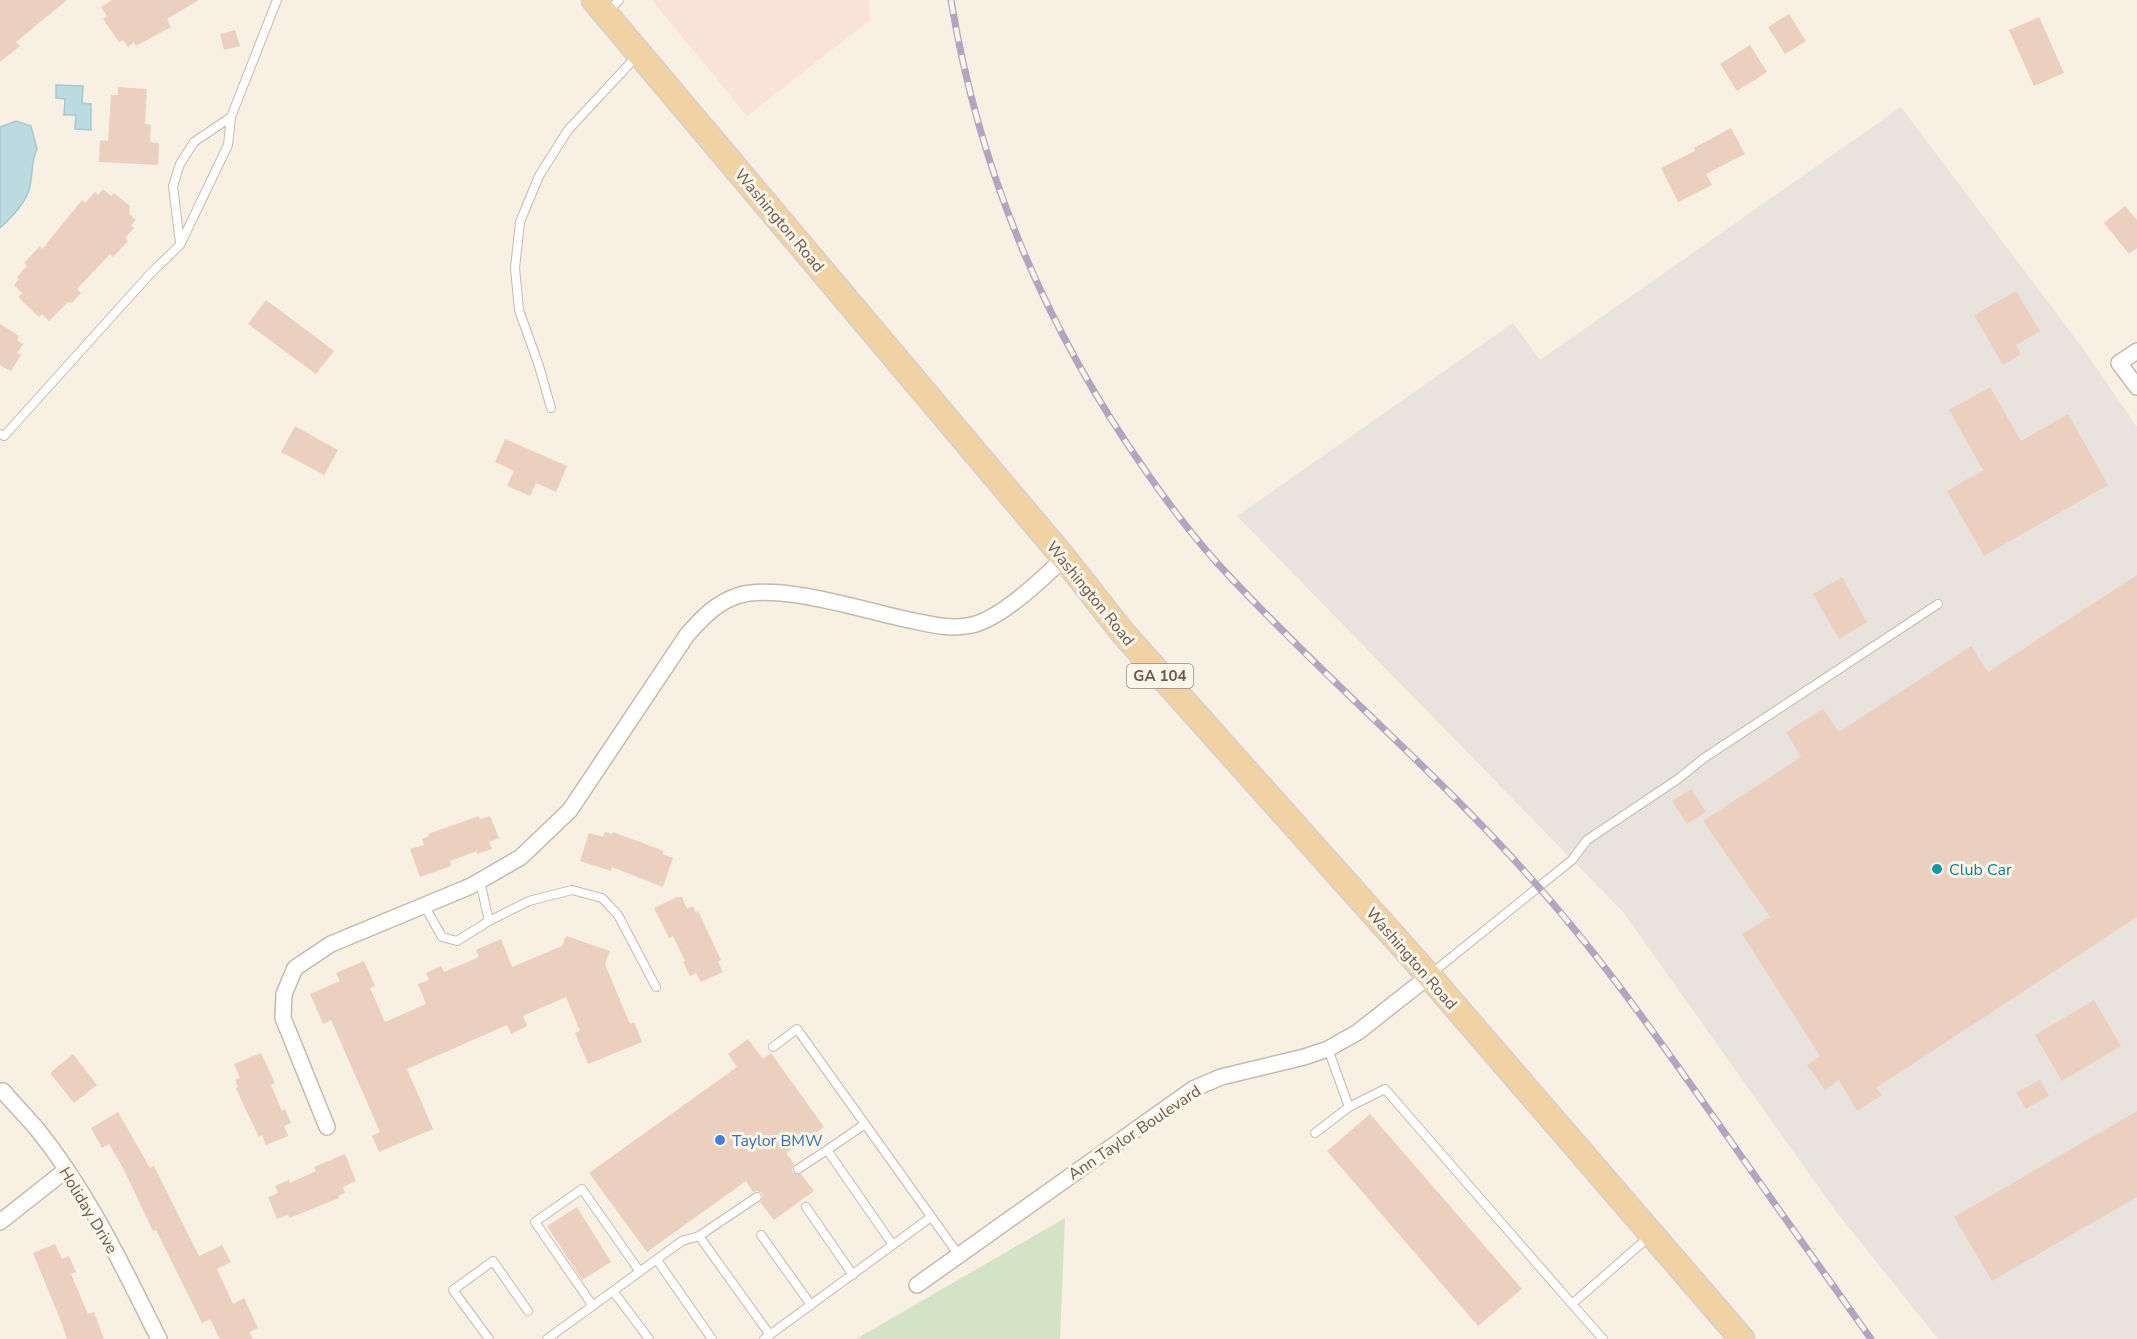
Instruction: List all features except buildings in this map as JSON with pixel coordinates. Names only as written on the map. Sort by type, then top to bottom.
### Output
[{"type":"main road","name":"Washington Road","points":[[606,5],[639,53],[1064,558],[1123,633],[1429,976],[1742,1339]]},
{"type":"street","points":[[2137,351],[2120,363],[2137,387]]},
{"type":"street","points":[[327,1127],[283,1018],[284,994],[295,968],[331,944],[480,880],[521,857],[570,810],[687,634],[709,610],[737,596],[769,591],[798,595],[946,627],[974,625],[1005,608],[1035,585],[1064,558]]},
{"type":"street","name":"Ann Taylor Boulevard","points":[[917,1285],[1193,1089],[1221,1077],[1328,1049],[1359,1032],[1429,976]]},
{"type":"street","name":"Holiday Drive","points":[[3,1092],[37,1130],[66,1170],[104,1231],[159,1339]]},
{"type":"street","points":[[0,1222],[66,1170]]},
{"type":"lane","points":[[0,434],[4,436],[150,274],[180,245],[228,145],[231,117],[277,0]]},
{"type":"lane","points":[[551,408],[519,310],[515,268],[520,222],[539,176],[568,130],[639,53]]},
{"type":"lane","points":[[180,245],[173,186],[180,164],[195,142],[231,117]]},
{"type":"lane","points":[[1429,976],[1572,860],[1587,840],[1678,779],[1704,758],[1938,604]]},
{"type":"lane","points":[[480,880],[489,921]]},
{"type":"lane","points":[[423,905],[442,936],[457,941],[489,921],[529,901],[572,890],[602,898],[618,915],[656,987]]},
{"type":"lane","points":[[772,1047],[797,1029],[958,1254]]},
{"type":"lane","points":[[1328,1049],[1349,1107]]},
{"type":"lane","points":[[1316,1133],[1349,1107],[1385,1089],[1603,1339]]},
{"type":"lane","points":[[798,1169],[865,1124]]},
{"type":"lane","points":[[827,1150],[893,1245]]},
{"type":"lane","points":[[593,1306],[535,1222],[582,1189],[640,1272]]},
{"type":"lane","points":[[547,1339],[682,1241],[699,1236],[757,1197]]},
{"type":"lane","points":[[806,1207],[853,1275]]},
{"type":"lane","points":[[699,1236],[767,1337],[931,1217]]},
{"type":"lane","points":[[761,1235],[811,1305]]},
{"type":"lane","points":[[1572,1304],[1651,1235]]},
{"type":"lane","points":[[657,1260],[712,1339]]},
{"type":"lane","points":[[489,1339],[453,1290],[493,1261],[528,1311]]},
{"type":"lane","points":[[613,1291],[649,1339]]},
{"type":"shaded area","points":[[652,0],[869,0],[870,20],[747,116]]},
{"type":"shaded area","points":[[1901,107],[2084,350],[2137,427],[2137,1339],[1938,1339],[1835,1210],[1623,912],[1237,516],[1513,323],[1540,360]]},
{"type":"green space","points":[[1065,1218],[1060,1339],[856,1339]]},
{"type":"water","points":[[56,85],[83,86],[82,103],[91,104],[91,130],[75,129],[76,115],[64,115],[65,99],[56,98]]},
{"type":"water","points":[[16,121],[31,126],[37,149],[26,198],[0,228],[0,127]]},
{"type":"railway","points":[[951,0],[963,64],[979,126],[1021,246],[1047,304],[1077,361],[1109,416],[1145,470],[1187,527],[1221,567],[1306,654],[1455,798],[1552,903],[1649,1027],[1871,1339]]},
{"type":"place","name":"Club Car","points":[[1937,869]]},
{"type":"place","name":"Taylor BMW","points":[[720,1140]]}]
